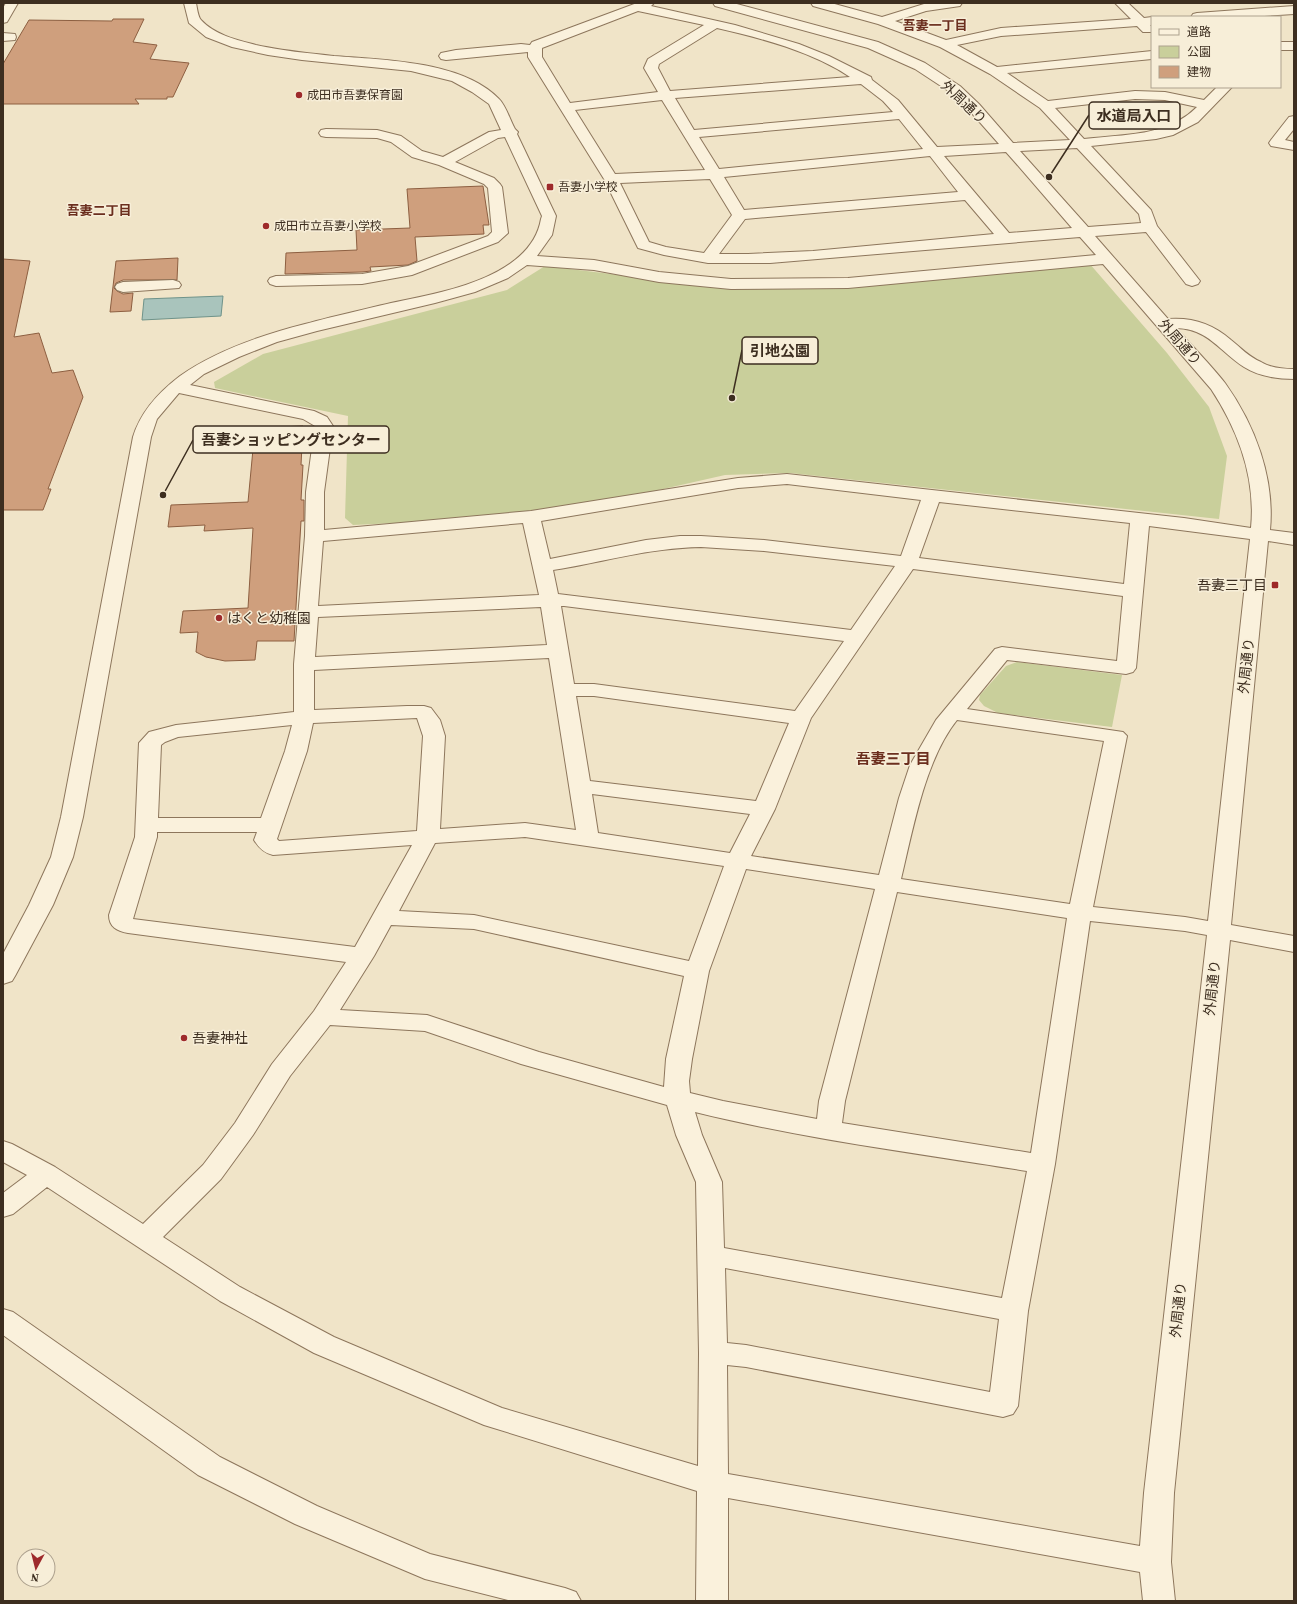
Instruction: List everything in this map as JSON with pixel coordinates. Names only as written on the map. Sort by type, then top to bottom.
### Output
[{"type":"street","points":[[3,976],[42,906],[62,857],[72,817],[142,436],[149,417],[175,387],[204,367],[237,351],[270,339],[472,289],[505,274],[525,260],[542,241],[549,216],[511,132],[495,102],[480,90],[463,81],[441,73],[408,67],[278,53],[236,45],[201,29],[191,18],[190,3]]},
{"type":"street","name":"外周通り","points":[[719,3],[849,37],[879,47],[906,59],[932,74],[955,90],[974,107],[1218,386],[1233,407],[1252,449],[1258,472],[1261,522],[1258,535],[1219,931],[1161,1477],[1155,1562],[1159,1601]]},
{"type":"street","points":[[816,3],[882,21],[945,44],[995,71],[1045,105],[1082,143],[1091,156],[1146,213],[1150,227],[1192,281]]},
{"type":"street","points":[[882,21],[918,9],[956,3]]},
{"type":"street","points":[[1121,3],[1146,21],[1151,31]]},
{"type":"street","points":[[1205,3],[1220,16],[1294,10]]},
{"type":"street","points":[[1291,3],[1294,6]]},
{"type":"street","points":[[446,56],[506,50],[534,49],[537,45],[643,5],[785,44],[818,55],[866,80],[894,102],[902,115],[932,152],[1004,237]]},
{"type":"street","points":[[945,44],[1001,32],[1146,21]]},
{"type":"street","points":[[715,24],[654,62],[651,68],[740,215]]},
{"type":"street","points":[[1281,46],[1294,46]]},
{"type":"street","points":[[534,49],[535,57],[611,179],[643,245],[658,250],[708,258],[763,259],[858,252],[1004,237],[1150,227]]},
{"type":"street","points":[[995,71],[1151,55]]},
{"type":"street","points":[[567,107],[666,95],[866,80]]},
{"type":"street","points":[[611,179],[715,174],[932,152],[1082,143],[1156,134],[1168,132],[1185,124],[1224,88]]},
{"type":"street","points":[[1045,105],[1135,95],[1165,96],[1207,105]]},
{"type":"street","points":[[691,134],[902,115]]},
{"type":"street","points":[[1294,120],[1276,143],[1294,146]]},
{"type":"street","points":[[444,162],[494,135],[511,132]]},
{"type":"street","points":[[276,281],[362,279],[412,270],[493,239],[500,233],[495,187],[489,181],[444,162],[417,154],[396,139],[377,134],[326,133]]},
{"type":"street","points":[[708,258],[740,215],[969,195]]},
{"type":"street","points":[[525,260],[594,265],[659,276],[739,284],[848,283],[1106,259]]},
{"type":"street","points":[[123,287],[173,285]]},
{"type":"street","points":[[1165,324],[1175,323],[1203,326],[1246,361],[1255,366],[1270,371],[1294,374]]},
{"type":"street","points":[[175,387],[308,415],[321,421],[324,426],[315,492],[314,536],[304,664],[304,718],[296,751],[265,840],[273,848],[525,830],[588,838],[1080,913],[1185,924],[1294,944]]},
{"type":"street","points":[[314,536],[531,517],[732,484],[762,480],[787,479],[1140,519],[1294,539]]},
{"type":"street","points":[[712,1601],[713,1353],[709,1182],[678,1100],[676,1081],[679,1059],[697,971],[737,861],[764,809],[801,718],[908,562],[931,496]]},
{"type":"street","points":[[531,517],[550,600],[588,838]]},
{"type":"street","points":[[828,1130],[832,1101],[910,798],[921,765],[943,724],[1002,653],[1126,668],[1140,519]]},
{"type":"street","points":[[543,566],[678,542],[709,542],[756,545],[908,562],[1133,591]]},
{"type":"street","points":[[308,612],[564,600],[857,637]]},
{"type":"street","points":[[304,664],[558,651]]},
{"type":"street","points":[[565,690],[594,690],[801,718]]},
{"type":"street","points":[[144,1239],[212,1172],[244,1129],[281,1070],[323,1017],[362,956],[428,836],[434,736],[429,720],[424,712],[406,712],[304,718],[176,731],[157,737],[150,744],[148,752],[146,838],[121,916],[121,922],[128,926],[362,956]]},
{"type":"street","points":[[713,1353],[746,1356],[1003,1406],[1014,1311],[1042,1164],[1080,913],[1116,736],[952,713]]},
{"type":"street","points":[[580,786],[764,809]]},
{"type":"street","points":[[146,825],[271,824]]},
{"type":"street","points":[[384,917],[474,922],[697,971]]},
{"type":"street","points":[[323,1017],[427,1022],[530,1058],[678,1100],[828,1130],[1042,1164]]},
{"type":"street","points":[[3,1150],[46,1174],[230,1294],[324,1345],[494,1416],[712,1483],[1155,1562]]},
{"type":"street","points":[[3,1207],[46,1174]]},
{"type":"street","points":[[710,1255],[1014,1311]]},
{"type":"street","points":[[3,1320],[209,1466],[299,1512],[425,1566],[565,1601]]},
{"type":"green space","points":[[1089,263],[1167,353],[1209,407],[1227,456],[1219,519],[790,473],[725,475],[584,507],[482,519],[353,525],[345,518],[348,416],[215,388],[214,382],[263,354],[507,290],[545,266],[727,288],[803,289]]},
{"type":"green space","points":[[1017,662],[1122,675],[1112,727],[998,713],[984,706],[979,700],[980,695],[1006,666]]},
{"type":"water","points":[[223,296],[221,316],[142,320],[144,299]]},
{"type":"building","points":[[113,19],[144,19],[133,42],[157,45],[150,59],[189,63],[173,97],[167,97],[167,99],[135,99],[139,104],[3,104],[3,64],[29,20],[112,21]]},
{"type":"building","points":[[483,186],[489,225],[483,225],[484,234],[415,237],[417,261],[408,265],[370,267],[371,271],[362,272],[285,274],[286,253],[357,250],[356,230],[410,228],[407,189]]},
{"type":"building","points":[[178,258],[177,280],[123,280],[116,283],[114,288],[117,291],[123,294],[133,293],[131,311],[110,312],[116,261]]},
{"type":"building","points":[[3,259],[30,261],[14,337],[39,333],[52,373],[73,370],[83,397],[48,489],[51,489],[43,510],[3,510]]},
{"type":"building","points":[[303,426],[301,500],[304,500],[304,521],[301,521],[294,641],[257,641],[255,660],[225,661],[206,657],[196,652],[198,632],[180,633],[183,611],[248,608],[253,528],[204,531],[205,525],[168,527],[171,505],[248,502],[255,428]]},
{"type":"place","name":"成田市吾妻保育園","points":[[299,95]]},
{"type":"place","name":"水道局入口","points":[[1049,177]]},
{"type":"place","name":"吾妻小学校","points":[[550,187]]},
{"type":"place","name":"成田市立吾妻小学校","points":[[266,226]]},
{"type":"place","name":"引地公園","points":[[732,398]]},
{"type":"place","name":"吾妻ショッピングセンター","points":[[163,495]]},
{"type":"place","name":"吾妻三丁目","points":[[1275,585]]},
{"type":"place","name":"はくと幼稚園","points":[[219,618]]},
{"type":"place","name":"吾妻神社","points":[[184,1038]]},
{"type":"district","name":"吾妻一丁目","points":[[935,25]]},
{"type":"district","name":"吾妻二丁目","points":[[99,210]]},
{"type":"district","name":"吾妻三丁目","points":[[893,759]]}]
